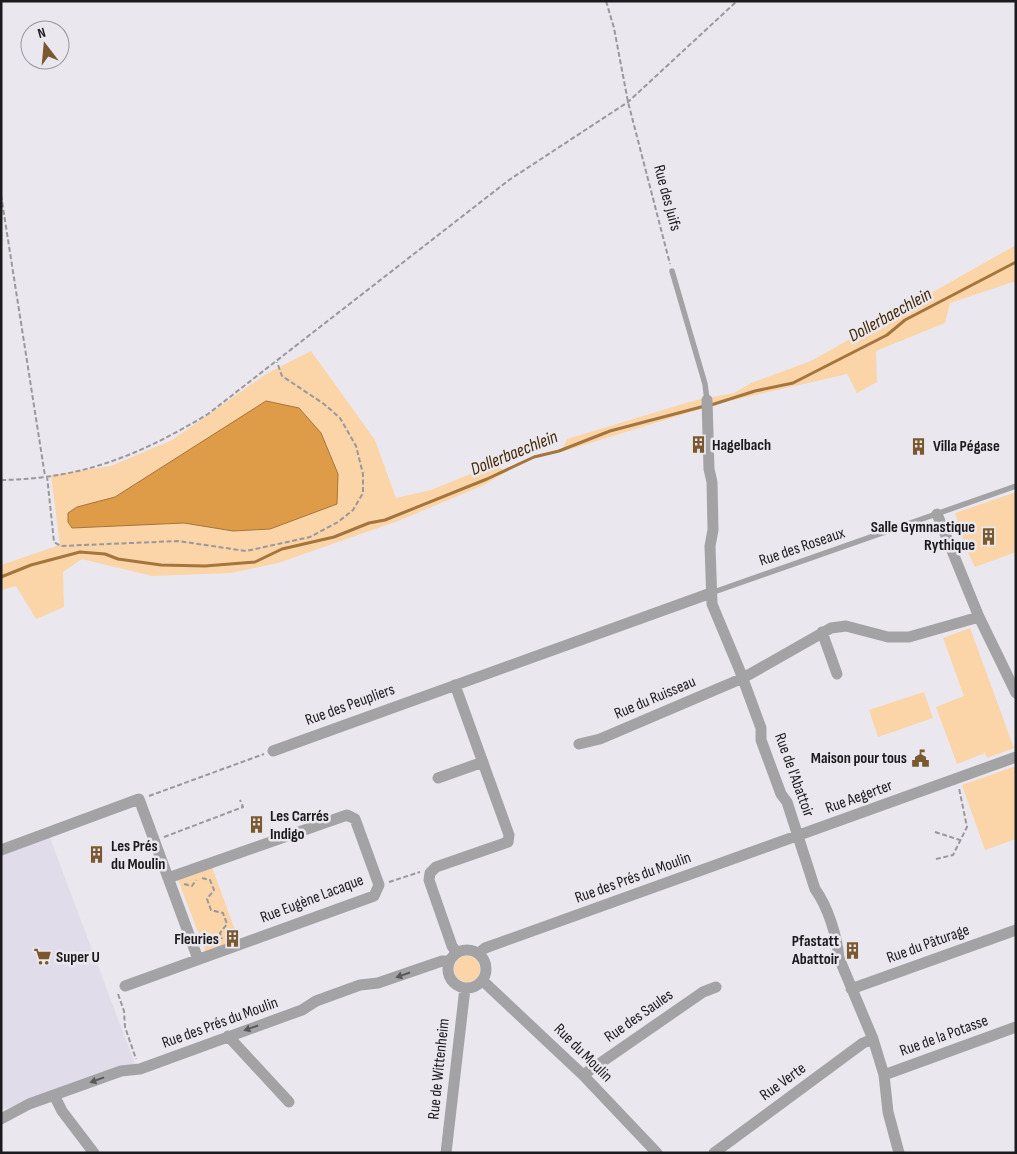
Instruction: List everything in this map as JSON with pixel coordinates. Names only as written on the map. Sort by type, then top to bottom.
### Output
[{"type":"street","name":"Rue de l'Abattoir","points":[[707,400],[708,469],[712,482],[711,593],[721,629],[727,636],[761,728],[761,740],[799,836],[806,865],[815,889],[822,898],[838,945],[839,958],[857,1004],[865,1015],[884,1075],[888,1112],[899,1153]]},
{"type":"street","points":[[937,514],[979,616],[1016,693]]},
{"type":"street","name":"Rue des Peupliers","points":[[273,751],[711,593]]},
{"type":"street","name":"Rue du Ruisseau","points":[[579,744],[600,739],[743,678],[773,663],[831,628],[846,626],[888,637],[909,637],[979,616]]},
{"type":"street","points":[[822,632],[837,674]]},
{"type":"street","points":[[453,957],[468,950],[479,953],[487,969],[483,981],[475,987],[465,988],[459,987],[450,978],[448,973],[453,957],[452,946],[429,880],[430,872],[436,867],[508,842],[509,834],[455,685]]},
{"type":"street","name":"Rue Aegerter","points":[[799,836],[1016,757]]},
{"type":"street","points":[[438,778],[482,762]]},
{"type":"street","points":[[1,850],[139,799],[198,960]]},
{"type":"street","name":"Rue Eugène Lacaque","points":[[125,986],[374,896],[379,885],[355,819],[347,815],[168,878]]},
{"type":"street","name":"Rue des Prés du Moulin","points":[[479,953],[494,945],[799,836]]},
{"type":"street","name":"Rue du Pâturage","points":[[851,989],[1016,930]]},
{"type":"street","name":"Rue des Prés du Moulin","points":[[1,1119],[29,1104],[121,1071],[140,1069],[302,1010],[316,1001],[360,985],[378,983],[453,957]]},
{"type":"street","name":"Rue du Moulin","points":[[483,981],[583,1075],[657,1153]]},
{"type":"street","name":"Rue des Saules","points":[[583,1075],[703,992],[716,987]]},
{"type":"street","name":"Rue de Wittenheim","points":[[446,1153],[465,988]]},
{"type":"street","name":"Rue de la Potasse","points":[[884,1075],[1016,1028]]},
{"type":"street","points":[[228,1036],[289,1102]]},
{"type":"street","name":"Rue Verte","points":[[714,1153],[863,1043],[873,1039]]},
{"type":"street","points":[[54,1095],[62,1111],[94,1153]]},
{"type":"lane","points":[[672,271],[705,384],[707,400]]},
{"type":"lane","name":"Rue des Roseaux","points":[[711,593],[1016,486]]},
{"type":"path","name":"Rue des Juifs","points":[[606,1],[614,28],[628,102],[672,271]]},
{"type":"path","points":[[1,480],[29,479],[102,466],[173,435],[208,414],[509,180],[560,144],[628,102],[737,1]]},
{"type":"path","points":[[1,195],[46,476],[54,542],[62,546],[178,541],[246,551],[310,537],[338,522],[353,510],[363,493],[364,474],[356,446],[340,418],[324,404],[282,376],[277,362]]},
{"type":"path","points":[[139,799],[273,751]]},
{"type":"path","points":[[936,859],[953,855],[967,827],[957,778]]},
{"type":"path","points":[[154,840],[243,807],[240,800]]},
{"type":"path","points":[[935,832],[960,840]]},
{"type":"path","points":[[379,885],[418,872],[430,872]]},
{"type":"path","points":[[168,878],[192,886],[198,877],[210,880],[214,890],[207,899],[211,910],[223,913],[227,924],[220,933],[226,950]]},
{"type":"path","points":[[125,986],[116,989],[124,1011],[125,1027],[140,1069]]},
{"type":"shaded area","points":[[1016,245],[1016,281],[950,303],[945,323],[876,351],[877,382],[857,393],[847,374],[720,403],[561,452],[567,439],[696,400],[734,393],[751,383],[811,361]]},
{"type":"shaded area","points":[[311,351],[375,440],[396,498],[431,490],[495,464],[506,472],[484,485],[398,521],[278,563],[231,573],[152,576],[82,559],[63,572],[64,607],[36,619],[16,586],[1,590],[1,565],[60,545],[51,475],[111,466],[172,440],[266,374]],"holes":[[[115,497],[233,531],[184,523],[128,524],[77,507]]]},
{"type":"shaded area","points":[[266,401],[299,408],[321,433],[338,474],[337,504],[270,529],[233,531],[184,523],[72,528],[68,522],[68,513],[77,507],[115,497]]},
{"type":"shaded area","name":"Salle Gymnastique Rythique","points":[[1016,492],[1016,552],[975,567],[966,549],[955,513]]},
{"type":"shaded area","points":[[970,628],[1014,748],[987,758],[985,753],[957,764],[936,707],[964,696],[943,638]]},
{"type":"shaded area","points":[[924,692],[933,718],[878,737],[869,710]]},
{"type":"shaded area","points":[[1016,766],[1016,839],[985,850],[962,785]]},
{"type":"shaded area","points":[[47,830],[135,1064],[1,1110],[1,845]]},
{"type":"shaded area","points":[[212,867],[236,933],[228,936],[231,944],[206,953],[178,880]]},
{"type":"shaded area","points":[[467,956],[476,960],[480,969],[476,978],[467,982],[458,978],[454,969],[458,960]]},
{"type":"waterway","name":"Dollerbaechlein","points":[[711,405],[755,391],[793,383],[887,335],[905,320],[1016,262]]},
{"type":"waterway","name":"Dollerbaechlein","points":[[1,577],[31,565],[80,552],[105,554],[118,559],[161,565],[205,566],[255,562],[282,549],[334,537],[369,523],[385,520],[487,479],[534,457],[559,451],[610,431],[705,406]]},
{"type":"place","name":"Hagelbach","points":[[698,445]]},
{"type":"place","name":"Villa Pégase","points":[[919,446]]},
{"type":"place","name":"Salle Gymnastique Rythique","points":[[989,536]]},
{"type":"place","name":"Maison pour tous","points":[[921,758]]},
{"type":"place","name":"Les Carrés Indigo","points":[[256,825]]},
{"type":"place","name":"Les Prés du Moulin","points":[[97,855]]},
{"type":"place","name":"Fleuries","points":[[233,939]]},
{"type":"place","name":"Pfastatt Abattoir","points":[[853,950]]},
{"type":"place","name":"Super U","points":[[42,957]]}]
